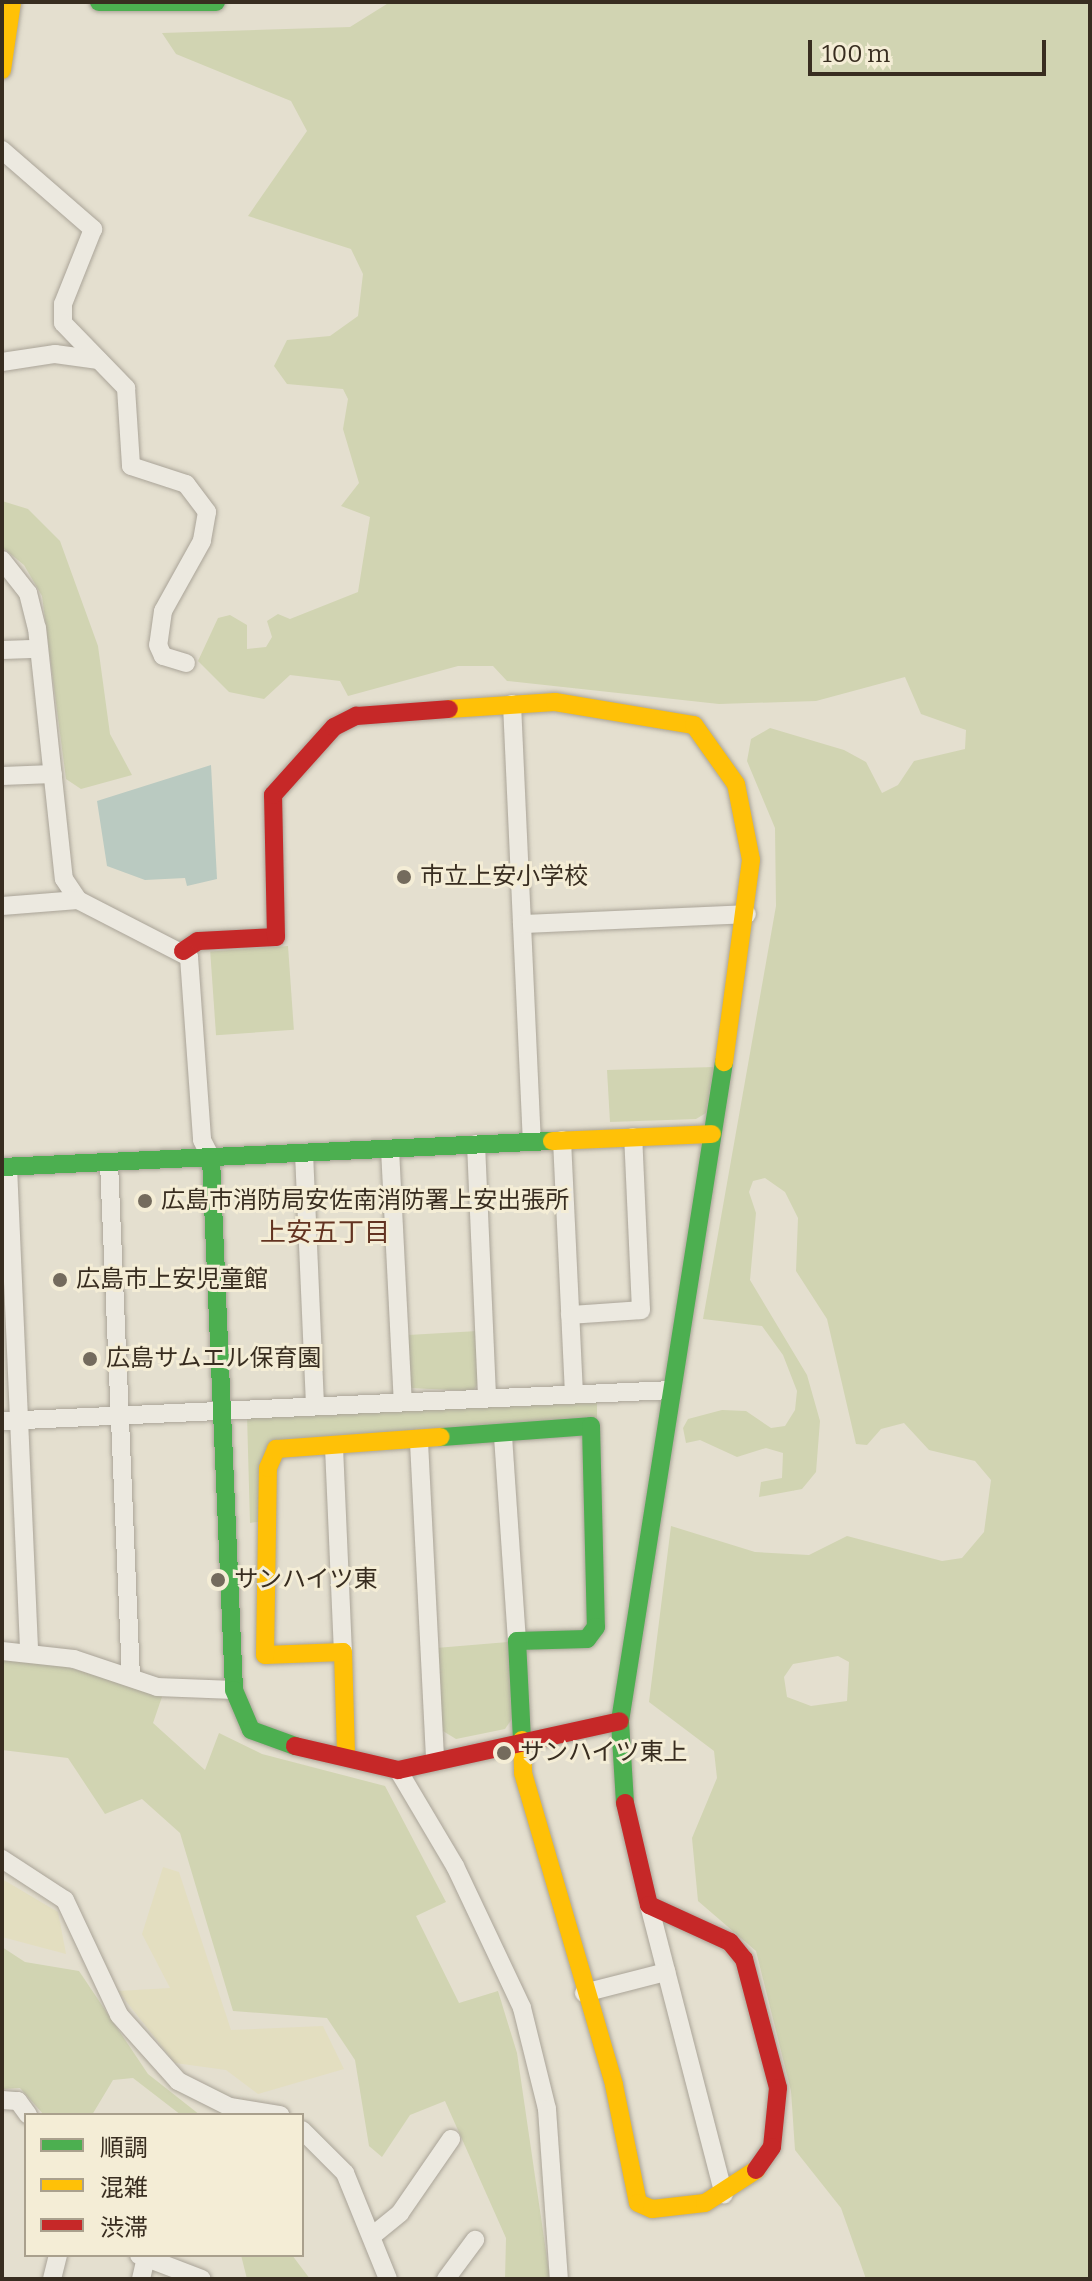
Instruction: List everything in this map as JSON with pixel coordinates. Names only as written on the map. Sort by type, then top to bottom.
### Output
[{"type":"street","points":[[2,70],[12,2]]},
{"type":"street","points":[[99,2],[216,2]]},
{"type":"street","points":[[2,150],[93,229],[63,304],[63,323],[126,388],[131,466],[186,484],[207,512],[202,541],[172,586],[162,622],[163,656],[186,663]]},
{"type":"street","points":[[2,362],[55,354],[99,360]]},
{"type":"street","points":[[2,560],[28,593],[39,649],[64,879],[78,900],[183,951],[196,974],[202,1140],[211,1158],[234,1690],[251,1730],[269,1742],[346,1753],[398,1770],[435,1758],[620,1721]]},
{"type":"street","points":[[2,650],[39,649]]},
{"type":"street","points":[[512,704],[532,1141]]},
{"type":"street","points":[[183,951],[198,941],[276,937],[273,795],[334,727],[395,711],[512,704],[673,716],[694,725],[736,784],[747,822],[747,914],[671,1390],[638,1643],[620,1721],[620,1782],[724,2194]]},
{"type":"street","points":[[2,776],[53,774]]},
{"type":"street","points":[[2,906],[78,900]]},
{"type":"street","points":[[522,924],[747,914]]},
{"type":"street","points":[[29,1650],[10,1421],[5,1167],[712,1134]]},
{"type":"street","points":[[570,1315],[641,1310],[633,1137]]},
{"type":"street","points":[[562,1140],[574,1394]]},
{"type":"street","points":[[476,1144],[487,1398]]},
{"type":"street","points":[[390,1149],[403,1402]]},
{"type":"street","points":[[304,1153],[315,1406]]},
{"type":"street","points":[[109,1163],[131,1677]]},
{"type":"street","points":[[10,1421],[671,1390]]},
{"type":"street","points":[[343,1652],[265,1655],[261,1640],[268,1468],[276,1449],[596,1430],[596,1627],[587,1639],[517,1641]]},
{"type":"street","points":[[503,1436],[523,1773],[584,1993],[614,2085],[638,2203],[652,2209],[724,2194],[749,2180],[772,2147],[778,2088],[744,1959],[730,1942],[649,1905]]},
{"type":"street","points":[[419,1442],[435,1758]]},
{"type":"street","points":[[334,1447],[346,1753]]},
{"type":"street","points":[[2,1651],[29,1650],[157,1687],[234,1690]]},
{"type":"street","points":[[398,1770],[428,1814],[522,2008],[547,2109],[559,2279]]},
{"type":"street","points":[[2,1859],[65,1900],[119,2015],[178,2081],[230,2107],[268,2113]]},
{"type":"street","points":[[584,1993],[666,1972]]},
{"type":"street","points":[[2,2100],[18,2101],[27,2113]]},
{"type":"street","points":[[304,2132],[345,2173],[388,2279]]},
{"type":"street","points":[[372,2236],[400,2213],[451,2139]]},
{"type":"street","points":[[446,2279],[475,2240]]},
{"type":"street","points":[[52,2279],[58,2257]]},
{"type":"street","points":[[141,2279],[142,2257],[202,2279]]},
{"type":"shaded area","points":[[211,765],[217,879],[187,886],[185,878],[145,880],[107,866],[97,801]]},
{"type":"shaded area","points":[[163,1867],[179,1872],[231,2030],[323,2026],[344,2069],[258,2094],[226,2070],[175,2063],[118,1991],[170,1988],[142,1934]]},
{"type":"shaded area","points":[[2,1879],[58,1912],[66,1954],[2,1937]]},
{"type":"green space","points":[[390,2],[1090,2],[1090,2279],[866,2279],[841,2208],[795,2150],[791,2091],[756,1951],[698,1901],[692,1838],[717,1778],[714,1751],[649,1702],[671,1526],[755,1552],[809,1555],[847,1536],[942,1561],[962,1558],[984,1532],[991,1480],[975,1461],[929,1450],[904,1423],[881,1429],[867,1445],[856,1444],[827,1319],[796,1271],[798,1218],[785,1192],[765,1178],[753,1181],[749,1192],[756,1213],[750,1280],[807,1375],[820,1421],[816,1472],[802,1489],[759,1497],[761,1482],[782,1478],[783,1453],[766,1448],[737,1457],[700,1440],[686,1443],[683,1428],[688,1419],[722,1410],[746,1411],[771,1428],[785,1426],[795,1410],[797,1391],[783,1355],[762,1326],[703,1319],[776,906],[775,828],[747,761],[751,739],[770,728],[844,750],[866,762],[882,793],[898,785],[914,761],[965,749],[966,730],[921,714],[905,677],[816,701],[719,704],[507,681],[493,666],[458,666],[348,696],[340,681],[290,675],[264,699],[229,692],[198,661],[218,618],[230,615],[247,625],[247,649],[266,647],[272,637],[267,621],[278,614],[290,619],[358,592],[370,517],[341,506],[359,483],[343,429],[348,399],[343,389],[287,384],[274,366],[287,340],[330,336],[358,316],[363,274],[351,249],[248,216],[307,131],[291,101],[176,54],[162,33],[350,27]],"holes":[[[838,1656],[849,1662],[847,1701],[811,1706],[787,1697],[784,1677],[793,1664]]]},
{"type":"green space","points":[[2,501],[28,509],[60,541],[98,646],[110,734],[132,775],[81,789],[66,779],[42,596],[24,565],[2,547]]},
{"type":"green space","points":[[288,946],[294,1030],[216,1035],[210,951]]},
{"type":"green space","points":[[714,1067],[706,1113],[696,1119],[610,1122],[607,1070]]},
{"type":"green space","points":[[478,1331],[479,1382],[473,1391],[410,1388],[408,1335]]},
{"type":"green space","points":[[597,1399],[597,1421],[275,1443],[263,1521],[250,1523],[247,1415]]},
{"type":"green space","points":[[508,1642],[514,1716],[505,1729],[456,1739],[443,1731],[436,1648]]},
{"type":"green space","points":[[30,1657],[163,1694],[153,1723],[205,1770],[219,1733],[262,1754],[385,1786],[446,1902],[416,1916],[459,2003],[498,1991],[517,2053],[550,2279],[505,2279],[506,2238],[445,2101],[410,2115],[382,2157],[369,2146],[355,2060],[327,2018],[233,2011],[180,1833],[142,1799],[105,1814],[68,1758],[2,1750],[2,1659]]},
{"type":"green space","points":[[2,1947],[25,1962],[79,1971],[148,2074],[197,2113],[178,2113],[133,2078],[113,2080],[93,2113],[42,2113],[20,2088],[2,2089]]},
{"type":"green space","points":[[242,2257],[294,2257],[310,2279],[247,2279]]},
{"type":"traffic: fast","points":[[99,2],[216,2]]},
{"type":"traffic: fast","points":[[625,1803],[620,1721],[724,1062]]},
{"type":"traffic: fast","points":[[2,1167],[552,1141]]},
{"type":"traffic: fast","points":[[211,1158],[234,1690],[251,1730],[295,1746]]},
{"type":"traffic: fast","points":[[441,1437],[591,1426],[596,1627],[587,1639],[517,1641],[522,1740]]},
{"type":"traffic: slow","points":[[2,70],[12,2]]},
{"type":"traffic: slow","points":[[449,709],[555,702],[694,725],[736,784],[751,860],[724,1062]]},
{"type":"traffic: slow","points":[[552,1141],[712,1134]]},
{"type":"traffic: slow","points":[[346,1753],[343,1652],[265,1655],[268,1468],[276,1449],[441,1437]]},
{"type":"traffic: slow","points":[[522,1740],[523,1773],[614,2085],[638,2203],[652,2209],[705,2203],[756,2170]]},
{"type":"traffic: jam","points":[[183,951],[198,941],[276,937],[273,795],[334,727],[356,716],[449,709]]},
{"type":"traffic: jam","points":[[295,1746],[398,1770],[620,1721]]},
{"type":"traffic: jam","points":[[625,1803],[649,1905],[730,1942],[744,1959],[778,2088],[772,2147],[756,2170]]},
{"type":"place","name":"市立上安小学校","points":[[404,877]]},
{"type":"place","name":"広島市消防局安佐南消防署上安出張所","points":[[145,1201]]},
{"type":"place","name":"広島市上安児童館","points":[[60,1280]]},
{"type":"place","name":"広島サムエル保育園","points":[[90,1359]]},
{"type":"place","name":"サンハイツ東","points":[[218,1580]]},
{"type":"place","name":"サンハイツ東上","points":[[504,1753]]},
{"type":"district","name":"上安五丁目","points":[[325,1233]]}]
